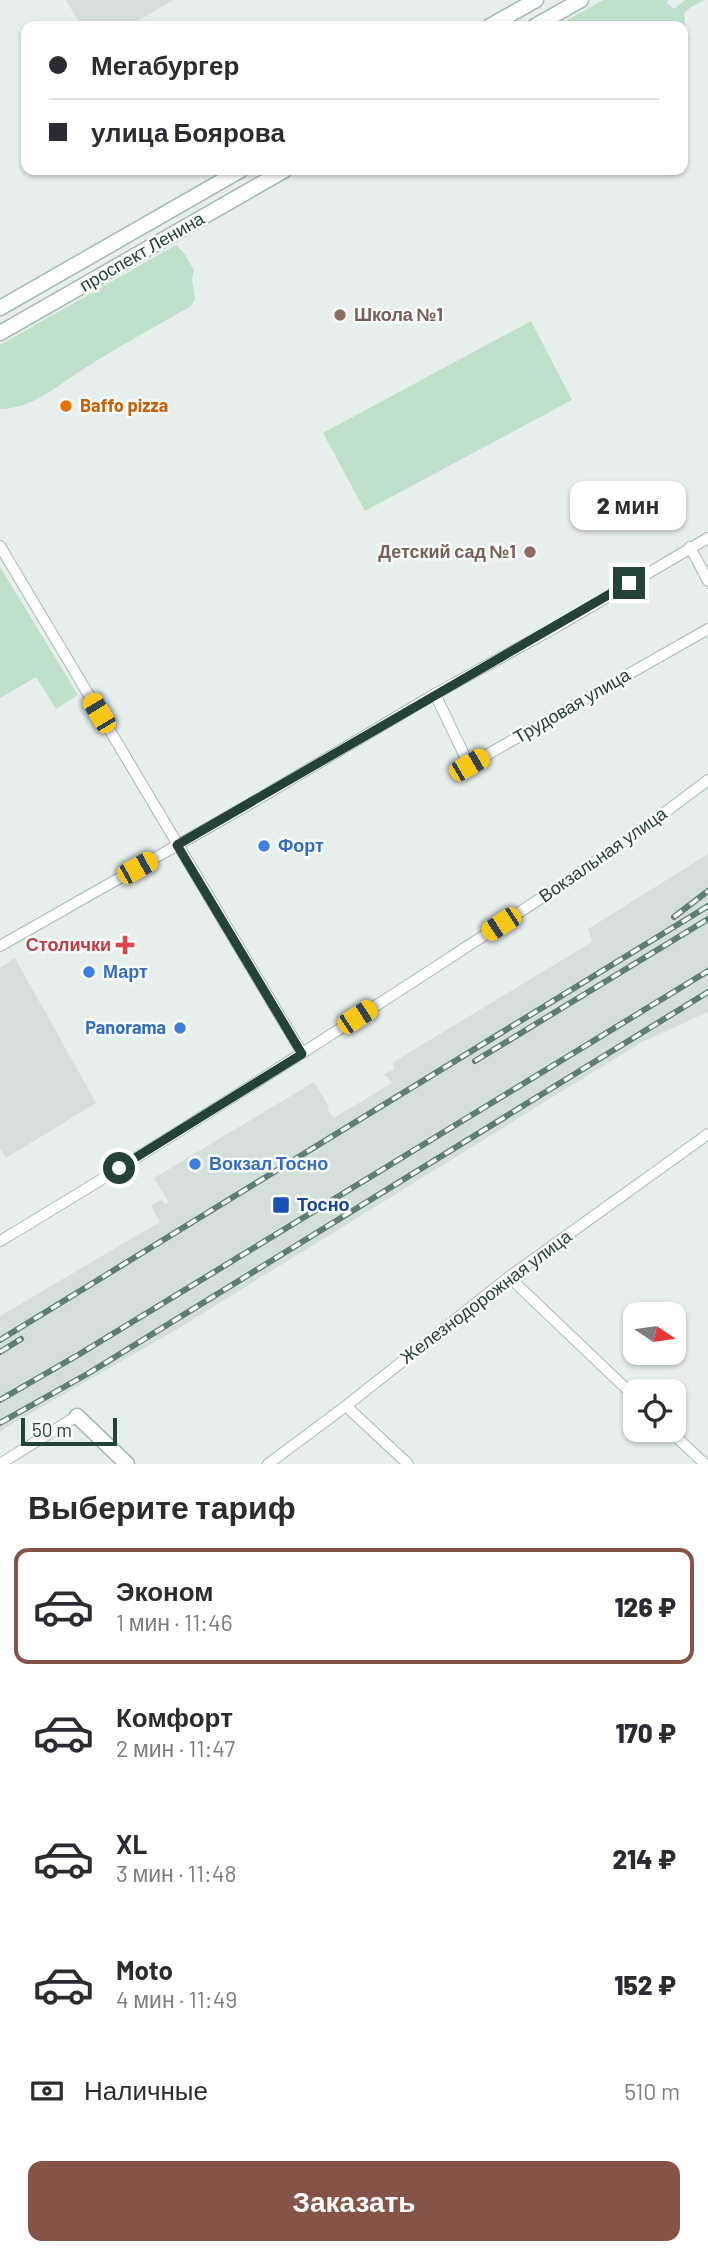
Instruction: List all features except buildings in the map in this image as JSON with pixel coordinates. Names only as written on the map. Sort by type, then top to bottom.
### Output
[{"type":"main road","points":[[499,21],[536,0]]},
{"type":"main road","points":[[544,21],[581,0]]},
{"type":"main road","name":"проспект Ленина","points":[[0,308],[232,175]]},
{"type":"main road","name":"проспект Ленина","points":[[0,333],[276,175]]},
{"type":"main road","points":[[77,1416],[127,1464]]},
{"type":"street","points":[[0,946],[708,538]]},
{"type":"street","points":[[0,546],[302,1054]]},
{"type":"street","points":[[690,547],[708,581]]},
{"type":"street","name":"Трудовая улица","points":[[435,694],[469,765],[708,629]]},
{"type":"street","name":"Вокзальная улица","points":[[0,1241],[302,1054],[543,897],[708,780]]},
{"type":"street","name":"Железнодорожная улица","points":[[268,1464],[509,1276],[708,1134]]},
{"type":"street","points":[[509,1276],[623,1385]]},
{"type":"street","points":[[345,1406],[408,1464]]},
{"type":"street","points":[[0,1464],[77,1416]]},
{"type":"street","points":[[682,1442],[705,1464]]},
{"type":"shaded area","points":[[66,0],[173,0],[137,21],[78,21]]},
{"type":"shaded area","points":[[708,854],[708,1012],[642,1042],[176,1330],[0,1431],[0,1316],[160,1222],[151,1206],[162,1199],[165,1204],[169,1203],[154,1178],[314,1082],[334,1118],[392,1083],[384,1074],[395,1069],[392,1063],[592,942],[588,929]]},
{"type":"shaded area","points":[[15,958],[96,1103],[6,1158],[0,1148],[0,968]]},
{"type":"green space","points":[[604,0],[668,0],[667,3],[674,9],[685,0],[705,0],[684,13],[685,21],[565,21]]},
{"type":"green space","points":[[176,245],[194,270],[192,279],[195,299],[191,306],[109,353],[43,396],[22,405],[0,409],[0,345]]},
{"type":"green space","points":[[531,321],[572,400],[365,511],[323,433]]},
{"type":"green space","points":[[0,567],[78,695],[56,709],[36,677],[0,698]]},
{"type":"railway","points":[[674,917],[708,891]]},
{"type":"railway","points":[[0,1340],[708,906]]},
{"type":"railway","points":[[475,1061],[708,919]]},
{"type":"railway","points":[[0,1400],[708,971]]},
{"type":"railway","points":[[0,1423],[89,1373],[708,992]]},
{"type":"railway","points":[[0,1352],[21,1339]]},
{"type":"place","name":"Школа №1","points":[[340,315]]},
{"type":"place","name":"Baffo pizza","points":[[66,406]]},
{"type":"place","name":"Детский сад №1","points":[[530,552]]},
{"type":"place","name":"Форт","points":[[264,846]]},
{"type":"place","name":"Столички","points":[[125,945]]},
{"type":"place","name":"Март","points":[[89,972]]},
{"type":"place","name":"Panorama","points":[[180,1028]]},
{"type":"place","name":"Вокзал Тосно","points":[[195,1164]]},
{"type":"place","name":"Тосно","points":[[281,1205]]},
{"type":"route","points":[[119,1168],[302,1054],[177,845],[629,583]]}]
